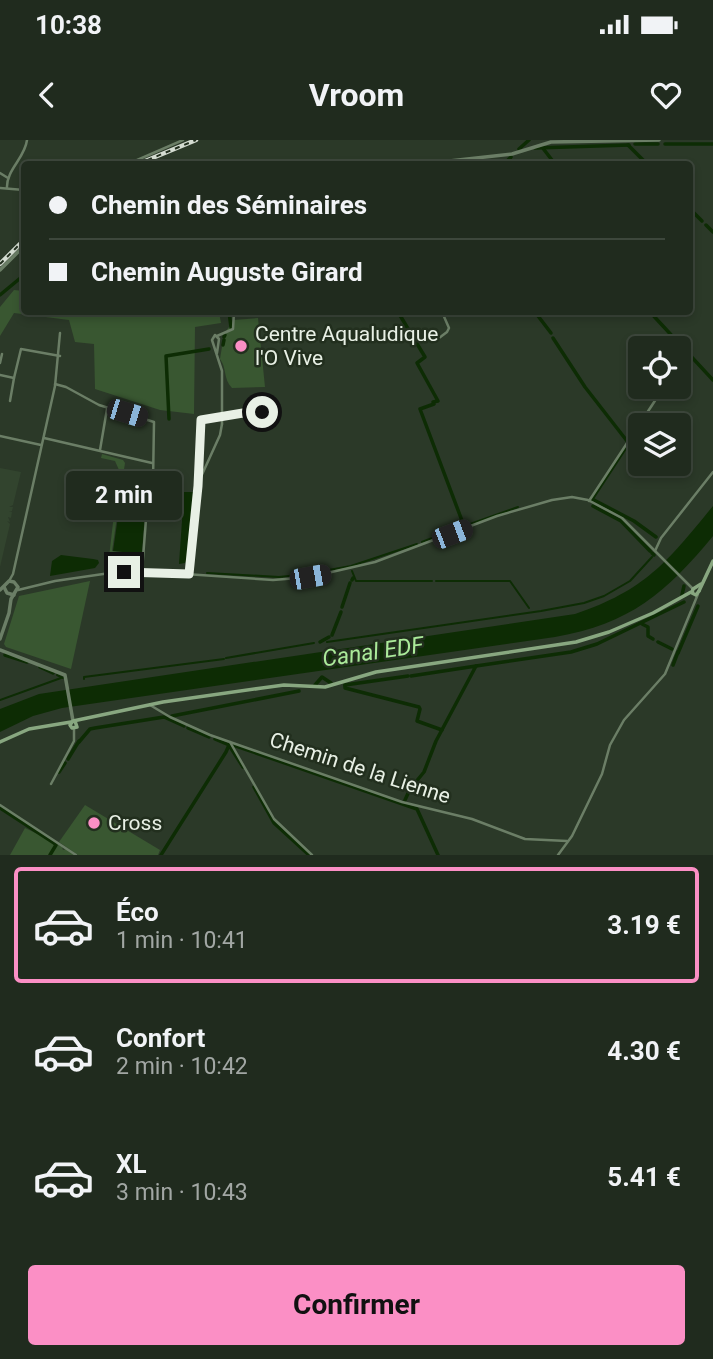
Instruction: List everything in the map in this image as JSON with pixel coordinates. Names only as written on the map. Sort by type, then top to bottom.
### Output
[{"type":"main road","points":[[0,742],[18,733],[50,725],[73,723],[150,705],[278,686],[322,688],[376,672],[568,644],[609,632],[695,592],[713,561]]},
{"type":"street","points":[[7,188],[8,178],[26,150],[27,140]]},
{"type":"street","points":[[135,161],[183,140]]},
{"type":"street","points":[[449,161],[512,154],[551,142],[659,140]]},
{"type":"street","points":[[0,173],[8,178]]},
{"type":"street","points":[[0,188],[21,190]]},
{"type":"street","points":[[0,270],[21,249]]},
{"type":"street","points":[[198,486],[220,435],[222,424],[222,371],[211,338],[233,330],[234,315]]},
{"type":"street","points":[[439,338],[449,328],[443,315]]},
{"type":"street","points":[[0,639],[16,585],[13,574],[55,384],[60,356],[60,333]]},
{"type":"street","points":[[217,336],[217,353]]},
{"type":"street","points":[[10,401],[21,349],[60,356]]},
{"type":"street","points":[[0,363],[2,354]]},
{"type":"street","points":[[0,375],[14,378]]},
{"type":"street","points":[[55,384],[108,407],[154,421],[153,482],[148,494],[142,571]]},
{"type":"street","points":[[589,501],[656,399]]},
{"type":"street","points":[[100,450],[108,407]]},
{"type":"street","points":[[189,574],[198,486],[201,420],[256,411],[267,414]]},
{"type":"street","points":[[214,417],[220,419],[222,424]]},
{"type":"street","points":[[0,436],[42,445]]},
{"type":"street","points":[[44,438],[152,463]]},
{"type":"street","points":[[199,457],[202,461],[208,460]]},
{"type":"street","points":[[655,551],[661,538],[713,472]]},
{"type":"street","points":[[12,597],[4,591],[16,585],[94,574],[142,571],[273,580],[318,576],[375,562],[497,516],[540,503],[565,497],[589,501],[622,518],[695,592],[695,604],[662,679],[629,712],[613,740],[603,772],[575,831],[558,855]]},
{"type":"street","points":[[649,545],[661,538]]},
{"type":"street","points":[[0,650],[53,669],[67,678],[74,741],[51,784]]},
{"type":"street","name":"Chemin de la Lienne","points":[[150,705],[184,724],[230,742],[402,802],[468,818],[521,838],[567,841]]},
{"type":"street","points":[[230,742],[274,819],[312,855]]},
{"type":"street","points":[[0,805],[76,855]]},
{"type":"shaded area","points":[[14,290],[21,291],[21,314],[14,313],[0,336],[0,307]]},
{"type":"shaded area","points":[[30,315],[220,315],[221,323],[195,327],[194,414],[160,410],[95,389],[94,344],[75,342],[69,320]]},
{"type":"shaded area","name":"Centre Aqualudique l'O Vive","points":[[258,318],[265,387],[232,388],[220,359],[224,334],[234,320]]},
{"type":"shaded area","points":[[102,454],[123,460],[125,463],[121,489],[129,492],[130,505],[145,509],[145,513],[118,510],[112,551],[122,552],[123,566],[118,564],[120,555],[112,555],[114,564],[112,567],[108,566],[119,470],[115,461],[101,458]]},
{"type":"shaded area","points":[[0,468],[21,472],[13,505],[9,507],[13,507],[12,511],[9,511],[12,512],[11,518],[8,517],[10,522],[7,521],[10,524],[0,567]]},
{"type":"shaded area","points":[[90,581],[71,669],[6,647],[4,644],[19,596]]},
{"type":"shaded area","name":"Cross","points":[[85,805],[160,850],[158,855],[78,855],[59,842]]},
{"type":"shaded area","points":[[25,828],[63,850],[66,849],[74,855],[10,855]]},
{"type":"water","points":[[184,492],[193,492],[188,557],[185,563],[179,564]]},
{"type":"water","name":"Canal EDF","points":[[713,506],[713,536],[696,556],[645,603],[605,624],[555,637],[62,708],[33,716],[0,732],[0,709],[39,694],[575,614],[620,595],[638,584],[668,558]]},
{"type":"water","points":[[119,510],[145,513],[141,565],[124,566],[123,552],[113,551]]},
{"type":"water","points":[[61,555],[98,560],[99,563],[95,568],[50,576],[52,561]]},
{"type":"waterway","points":[[519,149],[529,140]]},
{"type":"waterway","points":[[635,144],[658,144]]},
{"type":"waterway","points":[[665,144],[713,144]]},
{"type":"waterway","points":[[628,145],[644,161]]},
{"type":"waterway","points":[[535,148],[629,145]]},
{"type":"waterway","points":[[542,147],[553,161]]},
{"type":"waterway","points":[[507,161],[511,157]]},
{"type":"waterway","points":[[693,212],[702,221]]},
{"type":"waterway","points":[[706,225],[713,232]]},
{"type":"waterway","points":[[0,295],[21,278]]},
{"type":"waterway","points":[[229,315],[231,327]]},
{"type":"waterway","points":[[400,315],[425,357],[417,363],[438,401],[433,402]]},
{"type":"waterway","points":[[537,315],[551,333]]},
{"type":"waterway","points":[[653,315],[713,380]]},
{"type":"waterway","points":[[553,338],[585,387],[627,441]]},
{"type":"waterway","points":[[223,345],[224,340]]},
{"type":"waterway","points":[[169,419],[166,356],[209,349]]},
{"type":"waterway","points":[[434,404],[420,409],[464,526]]},
{"type":"waterway","points":[[628,444],[592,499],[634,521],[656,537]]},
{"type":"waterway","points":[[593,506],[621,521],[650,551]]},
{"type":"waterway","points":[[456,529],[518,507]]},
{"type":"waterway","points":[[422,542],[450,531]]},
{"type":"waterway","points":[[312,573],[351,566],[417,544]]},
{"type":"waterway","points":[[327,642],[584,603],[604,596],[630,581],[652,557]]},
{"type":"waterway","points":[[144,570],[174,571]]},
{"type":"waterway","points":[[352,571],[356,581],[432,581]]},
{"type":"waterway","points":[[207,573],[279,577],[308,574]]},
{"type":"waterway","points":[[436,581],[510,581],[529,608]]},
{"type":"waterway","points":[[342,607],[350,583]]},
{"type":"waterway","points":[[682,595],[684,586]]},
{"type":"waterway","points":[[476,666],[571,652],[597,644],[684,602]]},
{"type":"waterway","points":[[678,653],[698,606]]},
{"type":"waterway","points":[[332,635],[341,612]]},
{"type":"waterway","points":[[642,624],[648,627],[648,636],[653,639]]},
{"type":"waterway","points":[[320,642],[329,637]]},
{"type":"waterway","points":[[658,642],[672,649]]},
{"type":"waterway","points":[[226,658],[314,643]]},
{"type":"waterway","points":[[673,665],[678,652]]},
{"type":"waterway","points":[[5,655],[27,662]]},
{"type":"waterway","points":[[84,679],[224,659]]},
{"type":"waterway","points":[[405,800],[424,772],[436,741],[476,666],[411,676]]},
{"type":"waterway","points":[[40,667],[53,673]]},
{"type":"waterway","points":[[57,675],[63,678]]},
{"type":"waterway","points":[[345,685],[408,676]]},
{"type":"waterway","points":[[315,685],[322,677],[331,683]]},
{"type":"waterway","points":[[0,700],[61,678]]},
{"type":"waterway","points":[[345,685],[345,688],[419,707],[417,721],[442,730]]},
{"type":"waterway","points":[[172,716],[299,691]]},
{"type":"waterway","points":[[79,742],[90,729],[164,717],[184,726]]},
{"type":"waterway","points":[[188,728],[209,737]]},
{"type":"waterway","points":[[161,855],[226,752],[229,745],[215,739]]},
{"type":"waterway","points":[[68,759],[79,741]]},
{"type":"waterway","points":[[229,745],[243,767]]},
{"type":"waterway","points":[[233,745],[417,809],[438,855]]},
{"type":"waterway","points":[[59,772],[65,763]]},
{"type":"waterway","points":[[254,787],[274,823],[309,855]]},
{"type":"waterway","points":[[0,808],[54,843],[56,845],[50,855]]},
{"type":"railway","points":[[145,161],[196,140]]},
{"type":"railway","points":[[0,264],[21,243]]},
{"type":"place","name":"Centre Aqualudique l'O Vive","points":[[241,346]]},
{"type":"place","name":"Cross","points":[[94,823]]},
{"type":"route","points":[[124,572],[189,574],[198,486],[201,420],[262,412]]}]
